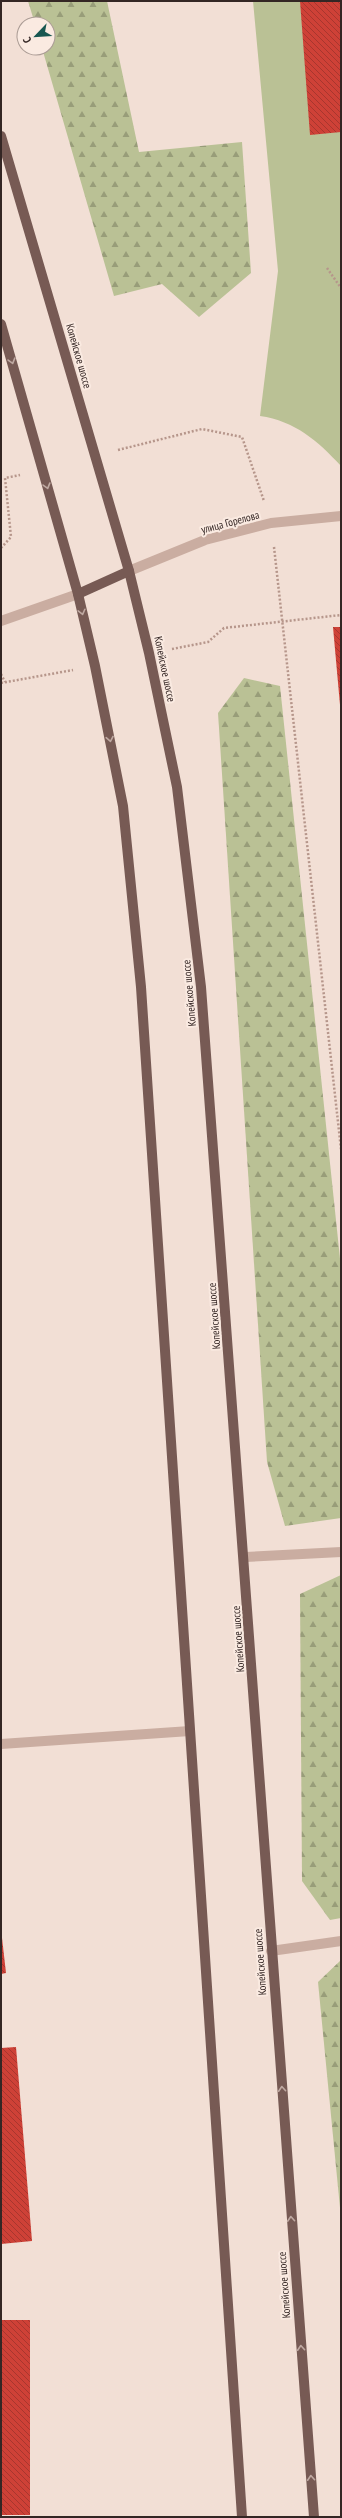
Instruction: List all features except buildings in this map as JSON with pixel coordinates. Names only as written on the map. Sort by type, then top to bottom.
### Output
[{"type":"main road","name":"Копейское шоссе","points":[[1,136],[129,571],[177,787],[201,987],[245,1557],[272,1951],[314,2517]]},
{"type":"main road","points":[[1,324],[78,594],[95,666],[123,806],[138,955],[242,2517]]},
{"type":"main road","points":[[78,594],[129,571]]},
{"type":"street","name":"улица Горелова","points":[[129,571],[205,540],[271,523],[341,516]]},
{"type":"street","points":[[1,621],[78,594]]},
{"type":"street","points":[[245,1557],[341,1552]]},
{"type":"street","points":[[1,1744],[190,1731]]},
{"type":"street","points":[[272,1951],[341,1940]]},
{"type":"path","points":[[327,268],[341,288]]},
{"type":"path","points":[[95,456],[202,429],[242,437],[271,523],[341,1149]]},
{"type":"path","points":[[1,548],[10,537],[5,478],[42,469]]},
{"type":"path","points":[[208,642],[224,628],[341,615]]},
{"type":"path","points":[[1,674],[5,682]]},
{"type":"green space","points":[[28,1],[107,1],[139,152],[242,142],[251,273],[199,317],[162,284],[114,296],[44,56],[56,56],[56,16],[33,16]]},
{"type":"green space","points":[[253,1],[341,1],[341,466],[324,448],[295,427],[284,422],[260,416],[278,271]]},
{"type":"green space","points":[[244,678],[280,686],[341,1268],[341,1518],[285,1526],[267,1462],[218,713]]},
{"type":"green space","points":[[341,1575],[341,1918],[330,1920],[302,1881],[300,1594]]},
{"type":"green space","points":[[341,1960],[341,2218],[318,1982]]}]
